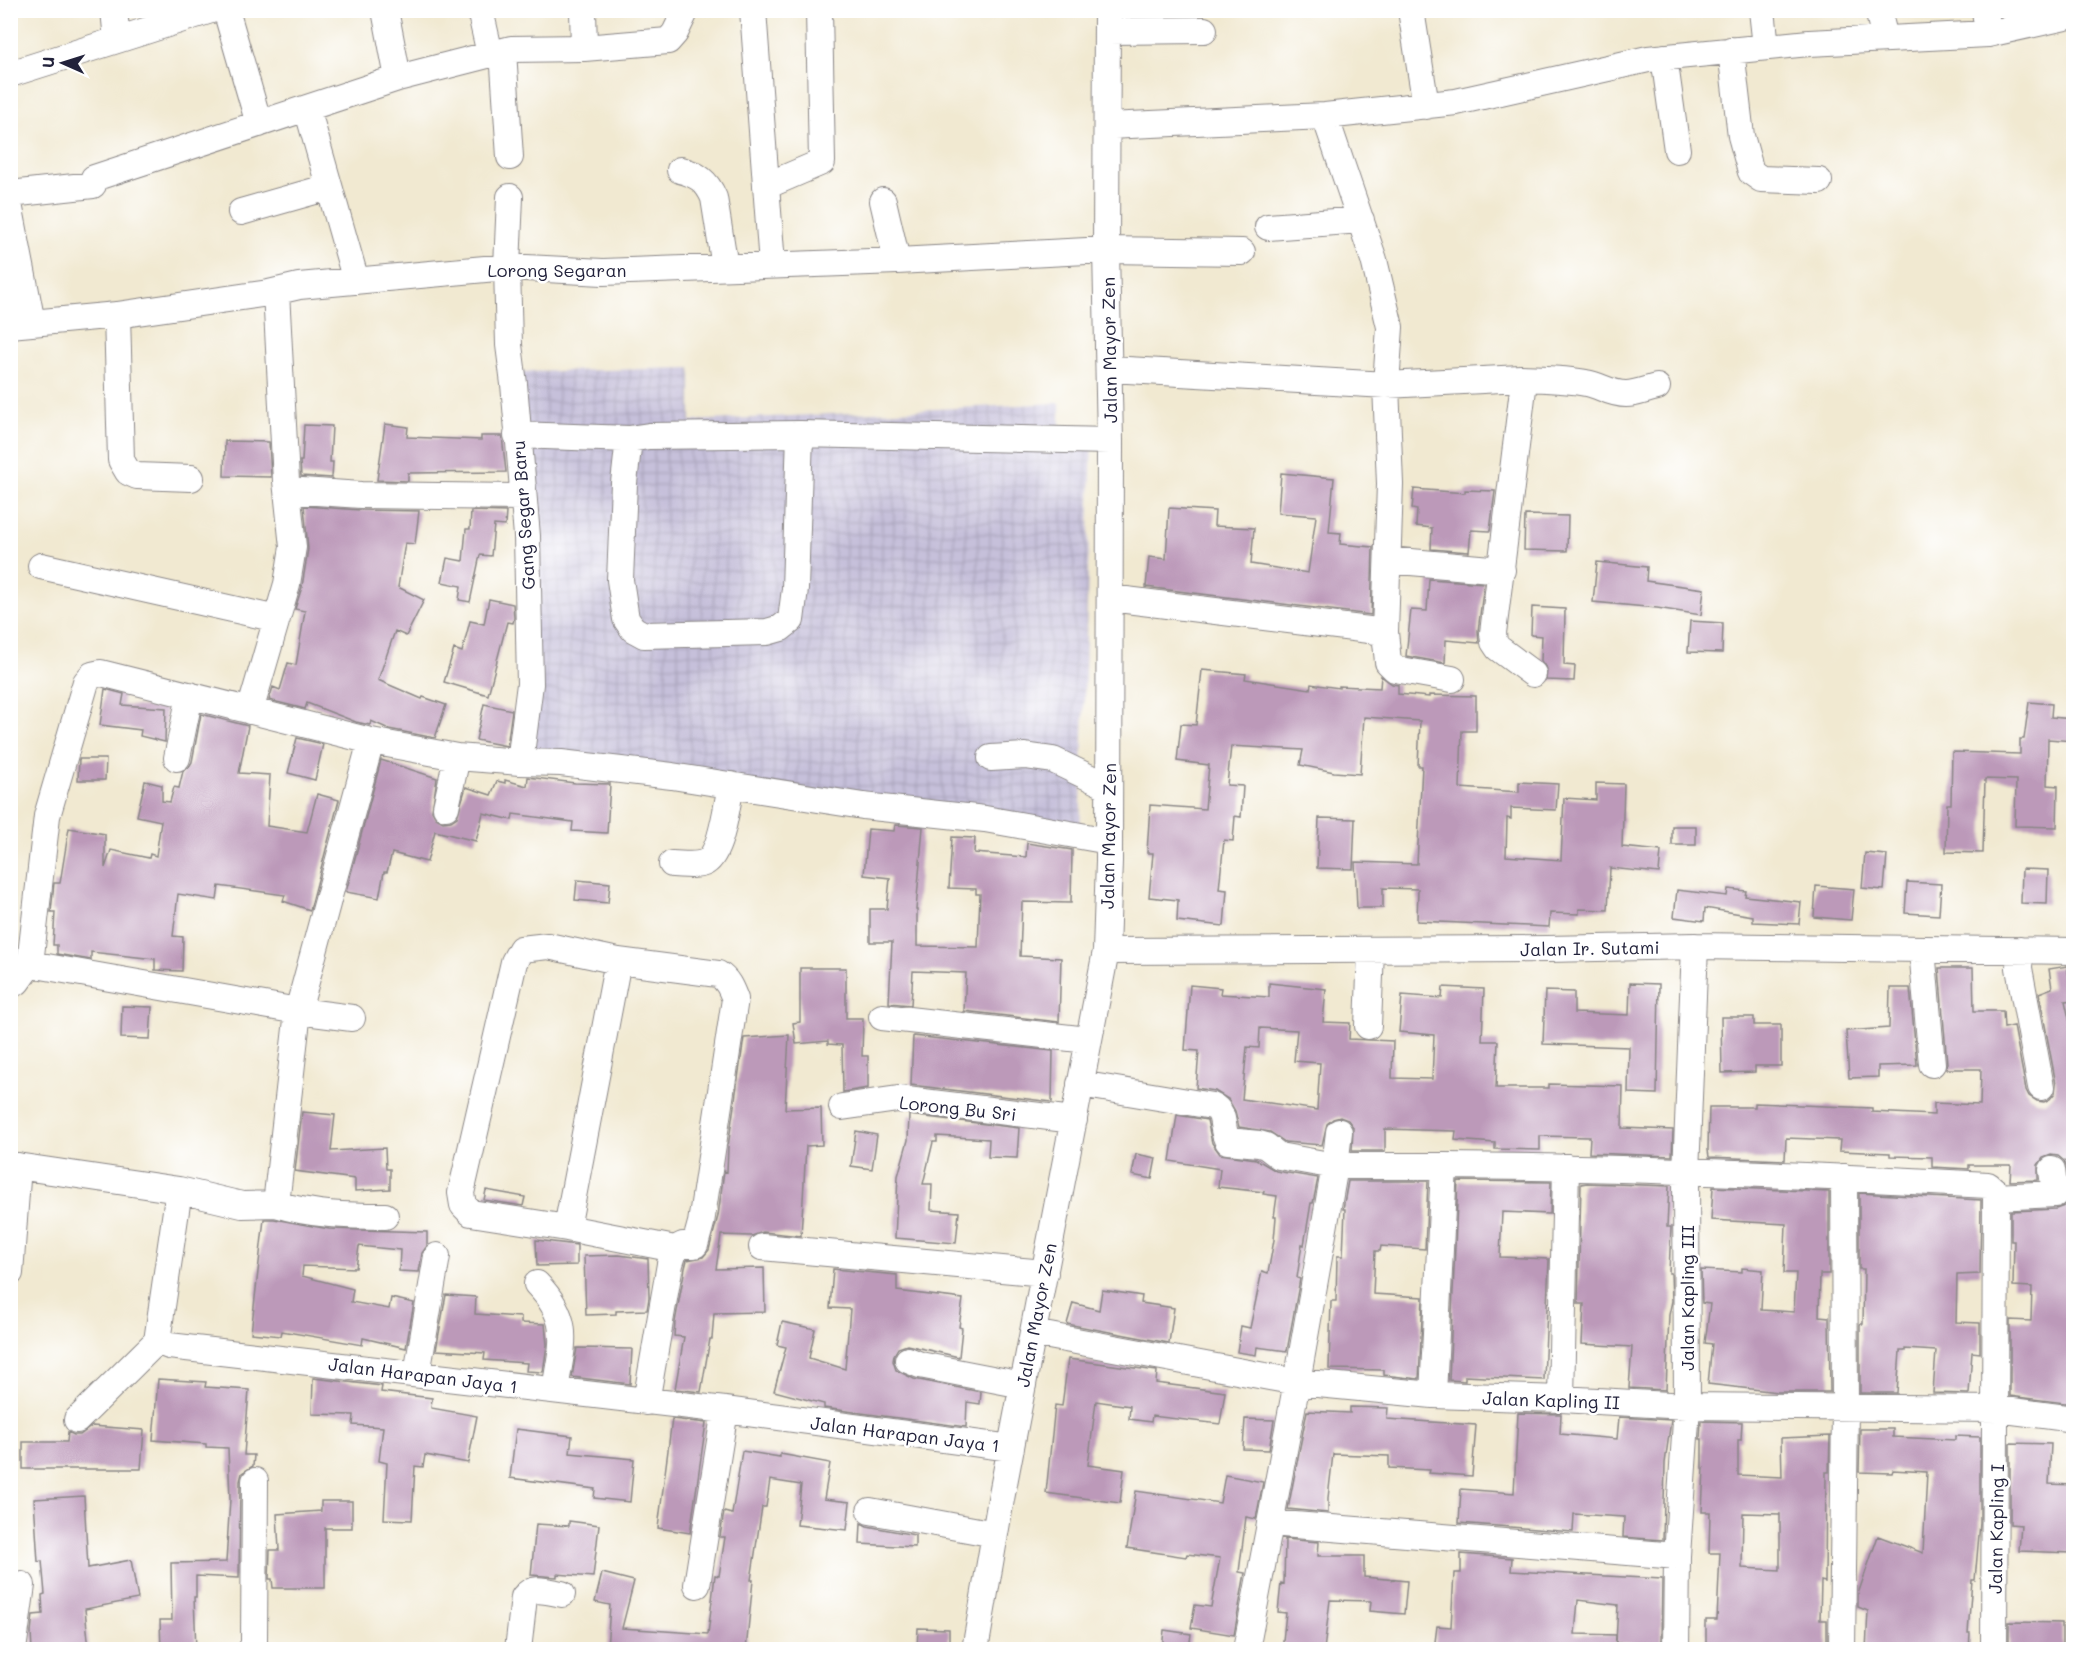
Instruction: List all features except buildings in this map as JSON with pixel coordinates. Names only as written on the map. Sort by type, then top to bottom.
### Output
[{"type":"street","points":[[114,10],[117,40]]},
{"type":"street","points":[[10,74],[211,10]]},
{"type":"street","points":[[226,10],[259,124]]},
{"type":"street","points":[[385,10],[398,78]]},
{"type":"street","points":[[480,10],[496,53],[510,157]]},
{"type":"street","points":[[583,10],[584,48]]},
{"type":"street","points":[[10,194],[87,187],[93,185],[94,178],[398,78],[512,49],[584,48],[668,41],[675,33],[686,10]]},
{"type":"street","points":[[753,10],[772,265]]},
{"type":"street","points":[[766,186],[822,162],[819,10]]},
{"type":"street","points":[[1411,10],[1426,106]]},
{"type":"street","points":[[1762,10],[1766,47]]},
{"type":"street","points":[[1878,10],[1885,39]]},
{"type":"street","points":[[1108,126],[1325,116],[1426,106],[1456,102],[1648,58],[1809,43],[1885,39],[1986,22],[2073,15]]},
{"type":"street","points":[[1108,21],[1204,30]]},
{"type":"street","name":"Jalan Mayor Zen","points":[[975,1650],[1011,1448],[1106,951],[1110,598],[1110,369],[1106,250],[1108,21]]},
{"type":"street","points":[[1731,50],[1741,136],[1751,172],[1761,179],[1819,181]]},
{"type":"street","points":[[1664,57],[1677,150]]},
{"type":"street","points":[[307,108],[356,281]]},
{"type":"street","points":[[1325,116],[1374,260],[1390,327],[1386,385],[1390,484],[1385,632],[1388,662],[1395,669],[1452,679]]},
{"type":"street","points":[[680,170],[703,180],[710,188],[714,198],[725,267]]},
{"type":"street","points":[[241,212],[329,187]]},
{"type":"street","name":"Gang Segar Baru","points":[[510,197],[507,267],[509,345],[527,536],[530,684],[520,762]]},
{"type":"street","points":[[883,201],[897,261]]},
{"type":"street","points":[[10,208],[21,324]]},
{"type":"street","points":[[1268,228],[1360,220]]},
{"type":"street","name":"Lorong Segaran","points":[[21,324],[117,315],[276,292],[299,286],[507,267],[603,272],[897,261],[1106,250],[1242,252]]},
{"type":"street","points":[[250,711],[288,584],[293,547],[287,490],[276,292]]},
{"type":"street","points":[[117,315],[121,460],[128,471],[137,476],[191,478]]},
{"type":"street","points":[[1110,369],[1386,385],[1521,378],[1557,379],[1594,384],[1601,390],[1627,395],[1657,387]]},
{"type":"street","points":[[1521,378],[1523,389],[1494,642],[1498,648],[1533,674]]},
{"type":"street","points":[[629,439],[624,483],[620,580],[626,619],[633,629],[644,635],[767,632],[781,628],[791,620],[795,589],[800,434]]},
{"type":"street","points":[[518,435],[629,439],[650,436],[800,434],[1110,441]]},
{"type":"street","points":[[287,490],[361,495],[523,497]]},
{"type":"street","points":[[1388,561],[1502,570]]},
{"type":"street","points":[[41,566],[277,619]]},
{"type":"street","points":[[1110,598],[1385,632]]},
{"type":"street","points":[[10,985],[17,982],[30,964],[47,816],[86,682],[92,675],[101,673],[371,741],[457,757],[520,762],[561,762],[863,806],[985,819],[1109,841]]},
{"type":"street","points":[[177,758],[190,695]]},
{"type":"street","points":[[276,1204],[298,1011],[371,741]]},
{"type":"street","points":[[991,758],[1025,756],[1053,760],[1109,787]]},
{"type":"street","points":[[446,807],[457,757]]},
{"type":"street","points":[[672,864],[696,865],[706,862],[714,853],[731,785]]},
{"type":"street","points":[[548,946],[618,961],[718,974],[724,978],[735,999],[701,1223],[695,1245],[683,1245],[675,1249],[567,1228],[471,1213],[463,1205],[461,1193],[514,962],[521,949],[548,946]]},
{"type":"street","name":"Jalan Ir. Sutami","points":[[1106,951],[1695,946],[2073,951]]},
{"type":"street","name":"Jalan Kapling III","points":[[1676,1650],[1677,1556],[1687,1406],[1686,1173],[1695,946]]},
{"type":"street","points":[[1922,949],[1932,1064]]},
{"type":"street","points":[[1368,1026],[1371,950]]},
{"type":"street","points":[[2020,950],[2019,968],[2041,1087]]},
{"type":"street","points":[[567,1228],[618,961]]},
{"type":"street","points":[[30,964],[298,1011],[352,1018]]},
{"type":"street","points":[[882,1017],[1088,1040]]},
{"type":"street","points":[[1080,1084],[1212,1106],[1221,1113],[1224,1134],[1228,1141],[1259,1144],[1266,1146],[1279,1156],[1335,1166],[1566,1167],[1844,1177],[1988,1185],[1995,1191],[1996,1197],[2055,1194],[2052,1170]]},
{"type":"street","name":"Lorong Bu Sri","points":[[842,1107],[898,1100],[1074,1120]]},
{"type":"street","points":[[1246,1650],[1297,1382],[1339,1132]]},
{"type":"street","points":[[10,1273],[14,1166],[179,1190],[242,1205],[276,1204],[329,1215],[385,1215]]},
{"type":"street","points":[[1433,1395],[1444,1166]]},
{"type":"street","points":[[1561,1399],[1566,1167]]},
{"type":"street","points":[[1842,1650],[1845,1407],[1844,1177]]},
{"type":"street","points":[[77,1420],[157,1341],[179,1190]]},
{"type":"street","name":"Jalan Kapling I","points":[[1995,1650],[1996,1197]]},
{"type":"street","points":[[762,1247],[1045,1273]]},
{"type":"street","points":[[646,1402],[670,1264],[675,1249]]},
{"type":"street","points":[[417,1374],[437,1256]]},
{"type":"street","points":[[537,1284],[556,1308],[562,1324],[563,1335],[555,1390]]},
{"type":"street","name":"Jalan Kapling II","points":[[1033,1333],[1297,1382],[1433,1395],[1687,1406],[1997,1409],[2073,1419]]},
{"type":"street","name":"Jalan Harapan Jaya 1","points":[[157,1341],[169,1346],[725,1410],[1011,1448]]},
{"type":"street","points":[[908,1360],[920,1365],[1023,1385]]},
{"type":"street","points":[[698,1585],[725,1410]]},
{"type":"street","points":[[252,1649],[254,1643],[255,1481]]},
{"type":"street","points":[[870,1511],[995,1534]]},
{"type":"street","points":[[1270,1523],[1677,1556]]},
{"type":"street","points":[[13,1650],[22,1585]]},
{"type":"street","points":[[518,1650],[524,1596],[527,1592],[533,1590],[562,1594]]},
{"type":"shaded area","points":[[691,368],[691,421],[1060,403],[1060,434],[1092,434],[1080,836],[526,752],[521,372]]}]
